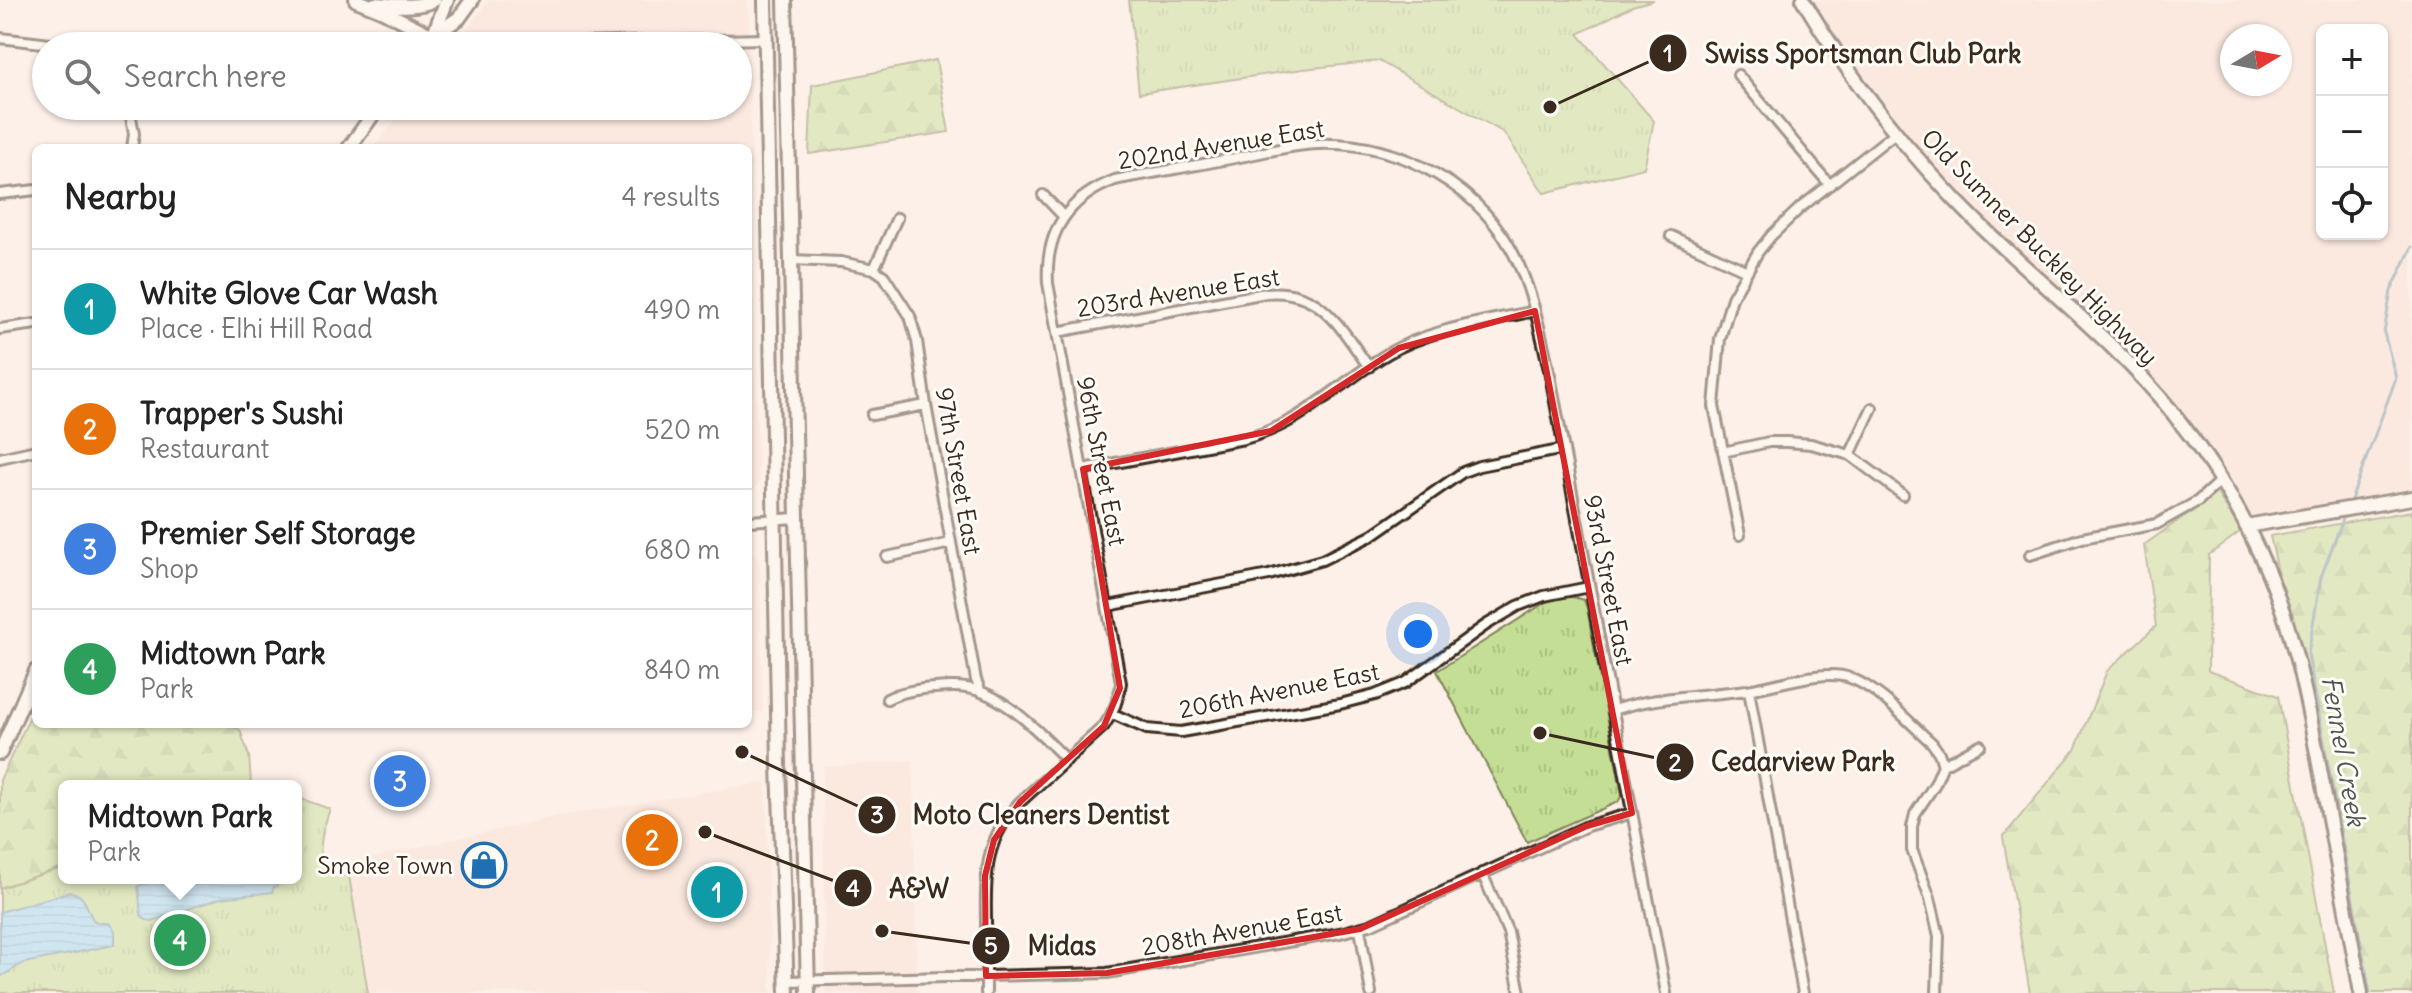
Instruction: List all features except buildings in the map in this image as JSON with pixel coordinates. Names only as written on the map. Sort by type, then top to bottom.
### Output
[{"type":"main road","points":[[360,2],[409,6],[424,5],[434,0]]},
{"type":"main road","points":[[434,32],[447,0]]},
{"type":"main road","points":[[441,32],[459,18],[472,0]]},
{"type":"main road","points":[[765,0],[779,765],[787,987]]},
{"type":"main road","points":[[785,0],[808,987]]},
{"type":"main road","name":"Old Sumner Buckley Highway","points":[[1803,0],[1841,61],[1895,133],[1977,222],[2151,387],[2220,481],[2246,526],[2270,578],[2298,662],[2311,715],[2361,993]]},
{"type":"main road","points":[[360,2],[414,32]]},
{"type":"main road","points":[[352,144],[369,120]]},
{"type":"main road","points":[[2246,526],[2412,498]]},
{"type":"main road","points":[[0,753],[32,680]]},
{"type":"street","points":[[0,38],[32,42]]},
{"type":"street","points":[[752,39],[766,39]]},
{"type":"street","points":[[1738,75],[1830,185]]},
{"type":"street","points":[[132,120],[133,144]]},
{"type":"street","points":[[1740,535],[1714,406],[1720,339],[1732,298],[1771,236],[1895,133]]},
{"type":"street","name":"202nd Avenue East","points":[[1064,217],[1093,190],[1115,180],[1316,144],[1366,147],[1399,156],[1429,170],[1465,194]]},
{"type":"street","points":[[0,194],[32,190]]},
{"type":"street","name":"93rd Street East","points":[[1465,194],[1483,211],[1510,248],[1535,311],[1564,449],[1666,993]]},
{"type":"street","points":[[1043,195],[1064,217]]},
{"type":"street","name":"96th Street East","points":[[1064,217],[1053,238],[1047,268],[1121,683],[1113,714]]},
{"type":"street","points":[[791,260],[841,262],[874,269],[897,218]]},
{"type":"street","points":[[1671,236],[1747,271]]},
{"type":"street","name":"97th Street East","points":[[874,269],[884,276],[910,316],[917,341],[951,543],[976,680],[981,692]]},
{"type":"street","name":"203rd Avenue East","points":[[1057,332],[1266,293],[1289,293],[1312,301],[1330,315],[1369,367]]},
{"type":"street","points":[[1083,469],[1244,439],[1271,431],[1307,412],[1399,348],[1480,322],[1535,311]]},
{"type":"street","points":[[0,329],[32,325]]},
{"type":"street","points":[[872,415],[926,405]]},
{"type":"street","points":[[1850,455],[1872,408]]},
{"type":"street","points":[[1723,452],[1769,442],[1811,444],[1850,455],[1903,495]]},
{"type":"street","points":[[1108,606],[1305,566],[1371,536],[1463,472],[1564,449]]},
{"type":"street","points":[[0,458],[32,451]]},
{"type":"street","points":[[2030,555],[2082,538],[2157,524],[2198,501],[2220,481]]},
{"type":"street","points":[[752,521],[797,518]]},
{"type":"street","points":[[887,557],[951,543]]},
{"type":"street","name":"206th Avenue East","points":[[1113,714],[1147,729],[1181,732],[1375,695],[1405,683],[1518,606],[1544,596],[1589,587]]},
{"type":"street","points":[[1613,710],[1840,675],[1853,679],[1876,694],[1932,743],[1943,765]]},
{"type":"street","points":[[887,699],[899,692],[935,688],[968,688],[981,692],[1025,719],[1067,760]]},
{"type":"street","points":[[1749,690],[1803,993]]},
{"type":"street","points":[[986,993],[985,876],[994,840],[1013,809],[1100,730],[1113,714]]},
{"type":"street","points":[[1937,993],[1939,936],[1930,898],[1912,850],[1915,814],[1935,784],[1943,765],[1980,745]]},
{"type":"street","name":"208th Avenue East","points":[[787,987],[1107,973],[1360,929],[1587,826],[1632,813]]},
{"type":"street","points":[[1482,873],[1508,932],[1520,993]]},
{"type":"street","points":[[1360,929],[1371,993]]},
{"type":"highlighted area","points":[[1535,311],[1632,813],[1587,826],[1360,929],[1107,973],[986,976],[985,876],[994,840],[1020,802],[1104,726],[1120,688],[1083,469],[1271,431],[1399,348]]},
{"type":"shaded area","points":[[489,0],[748,0],[749,32],[464,32]]},
{"type":"shaded area","points":[[1803,0],[2412,0],[2412,497],[2260,524],[2135,371],[1963,207]]},
{"type":"shaded area","points":[[395,120],[751,120],[751,144],[376,144]]},
{"type":"shaded area","points":[[752,246],[759,483],[752,493]]},
{"type":"shaded area","points":[[752,551],[760,561],[763,712],[752,711]]},
{"type":"shaded area","points":[[913,760],[917,993],[825,993],[823,767]]},
{"type":"shaded area","points":[[766,782],[771,993],[368,993],[347,863],[558,816]]},
{"type":"green space","points":[[1129,0],[1654,0],[1632,6],[1578,34],[1654,121],[1644,168],[1544,193],[1504,133],[1379,61],[1139,93]]},
{"type":"green space","points":[[936,60],[949,132],[809,154],[812,85]]},
{"type":"green space","points":[[2217,493],[2241,531],[2209,555],[2208,671],[2278,696],[2334,993],[2030,993],[2003,837],[2075,750],[2107,671],[2156,626],[2144,545]]},
{"type":"green space","points":[[2412,511],[2412,993],[2366,993],[2312,721],[2270,536]]},
{"type":"green space","points":[[1573,597],[1584,600],[1587,608],[1622,795],[1618,802],[1527,842],[1437,671],[1546,602]]},
{"type":"green space","points":[[32,712],[32,728],[236,728],[240,730],[249,756],[251,780],[58,780],[58,869],[0,888],[0,780]]},
{"type":"green space","points":[[302,799],[330,809],[322,837],[322,866],[347,863],[368,993],[0,993],[0,888],[58,869],[58,884],[302,884]]},
{"type":"water","points":[[280,884],[272,892],[221,898],[152,921],[141,915],[138,886]]},
{"type":"water","points":[[69,892],[82,898],[93,920],[108,923],[114,931],[114,945],[24,963],[0,977],[0,912]]},
{"type":"waterway","name":"Fennel Creek","points":[[2351,500],[2396,378],[2384,333],[2391,291],[2412,247]]},
{"type":"waterway","name":"Fennel Creek","points":[[2343,519],[2321,577],[2308,654],[2370,993]]},
{"type":"place","name":"Swiss Sportsman Club Park","points":[[1550,107]]},
{"type":"place","name":"Cedarview Park","points":[[1540,733]]},
{"type":"place","name":"Moto Cleaners Dentist","points":[[742,752]]},
{"type":"place","name":"Premier Self Storage","points":[[400,781]]},
{"type":"place","name":"A&W","points":[[705,832]]},
{"type":"place","name":"Trapper's Sushi","points":[[652,840]]},
{"type":"place","name":"Smoke Town","points":[[484,865]]},
{"type":"place","name":"White Glove Car Wash","points":[[717,892]]},
{"type":"place","name":"Midas","points":[[882,931]]},
{"type":"place","name":"Midtown Park","points":[[180,940]]}]
